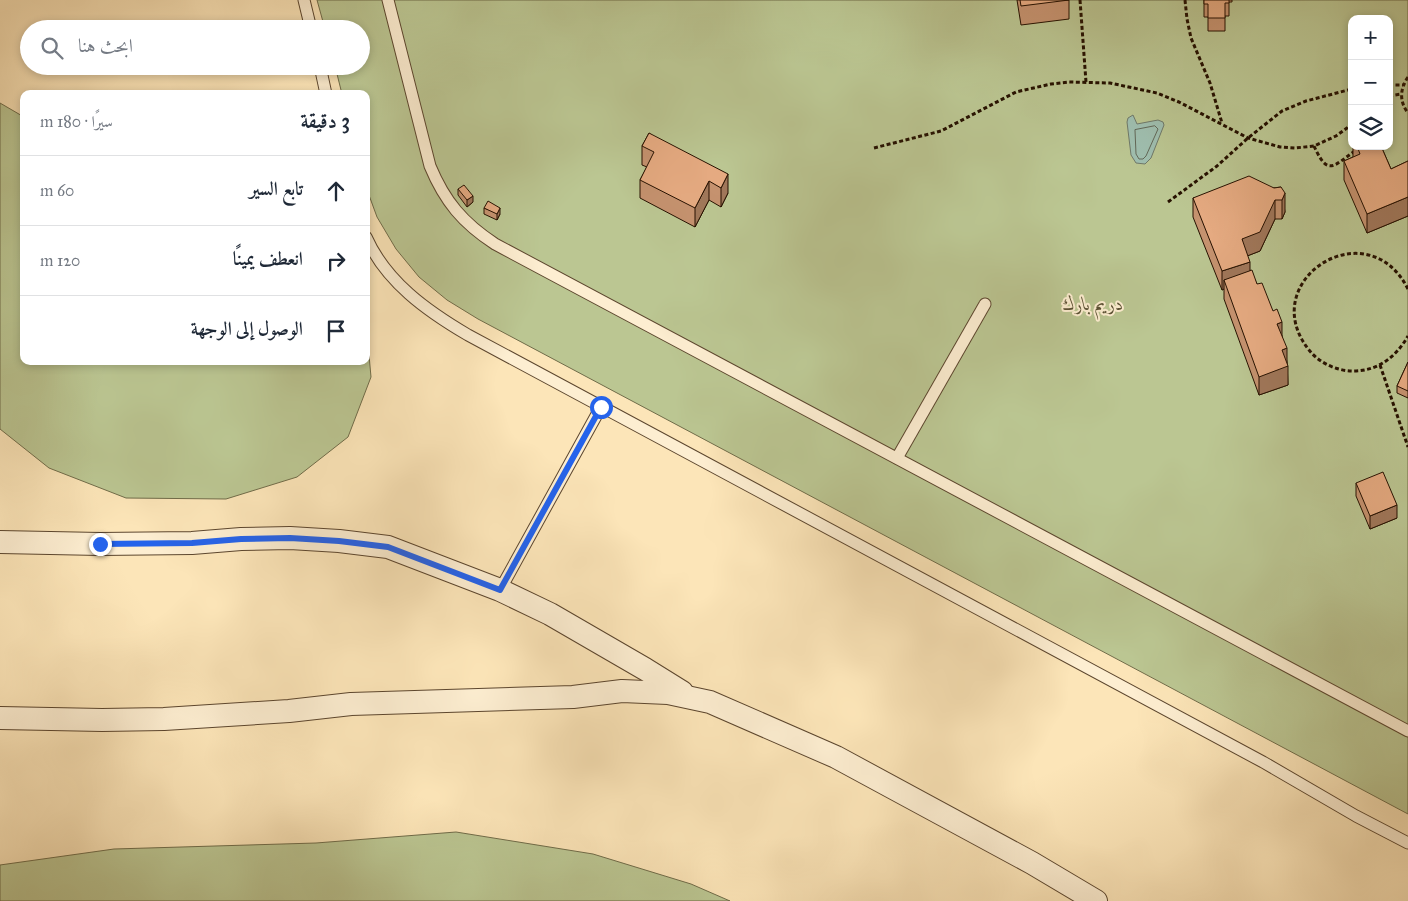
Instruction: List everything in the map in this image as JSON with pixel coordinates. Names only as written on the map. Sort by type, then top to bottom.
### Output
[{"type":"street","points":[[0,542],[192,543],[290,538],[388,547],[500,590],[550,614],[600,642],[689,697]]},
{"type":"street","points":[[0,718],[164,719],[236,715],[351,704],[573,697],[622,690],[647,690],[689,697],[710,702],[836,757],[1032,862],[1096,901]]},
{"type":"lane","points":[[304,0],[309,20]]},
{"type":"lane","points":[[388,0],[430,166],[438,185],[449,203],[462,219],[478,233],[495,244],[1408,731]]},
{"type":"lane","points":[[322,75],[325,90]]},
{"type":"lane","points":[[370,244],[383,265],[400,286],[421,305],[444,321],[1263,762],[1356,816],[1408,843]]},
{"type":"lane","points":[[896,458],[985,304]]},
{"type":"lane","points":[[500,590],[601,407]]},
{"type":"path","points":[[1080,0],[1086,82]]},
{"type":"path","points":[[1185,0],[1191,38],[1210,83],[1222,123]]},
{"type":"path","points":[[1408,77],[1401,94],[1402,103],[1408,113]]},
{"type":"path","points":[[874,148],[941,131],[1016,92],[1051,84],[1086,82],[1110,83],[1157,93],[1222,123],[1248,138],[1280,147],[1314,146],[1336,136],[1347,128]]},
{"type":"path","points":[[1393,85],[1404,85]]},
{"type":"path","points":[[1168,202],[1217,166],[1282,111],[1306,101],[1348,90]]},
{"type":"path","points":[[1393,95],[1401,94]]},
{"type":"path","points":[[1314,146],[1322,163],[1332,166],[1357,150]]},
{"type":"path","points":[[1408,289],[1404,280],[1383,260],[1370,255],[1342,254],[1316,266],[1306,277],[1299,289],[1295,303],[1298,331],[1304,344],[1313,355],[1338,369],[1352,371],[1380,366],[1392,358],[1402,347],[1408,336]]},
{"type":"path","points":[[1380,366],[1408,447]]},
{"type":"green space","name":"دريم بارك","points":[[317,0],[1408,0],[1408,814],[478,319],[447,300],[419,277],[396,249],[377,217],[370,198],[370,90],[341,90],[337,75],[370,75],[370,20],[323,20]]},
{"type":"green space","points":[[0,103],[20,115],[20,365],[370,365],[371,377],[348,437],[297,477],[226,499],[126,498],[49,468],[0,429]]},
{"type":"green space","points":[[456,832],[593,854],[691,884],[730,901],[0,901],[0,865],[114,849],[316,843]]},
{"type":"water","points":[[1133,115],[1137,124],[1158,120],[1163,122],[1164,125],[1151,158],[1145,164],[1136,163],[1131,155],[1127,122],[1128,118]]},
{"type":"building","points":[[1020,0],[1069,0],[1021,6]]},
{"type":"building","points":[[1204,0],[1229,0],[1229,3],[1225,3],[1225,18],[1208,18],[1208,4],[1204,4]]},
{"type":"building","points":[[649,133],[728,174],[721,188],[709,181],[695,208],[640,180],[654,152],[642,146]]},
{"type":"building","points":[[1358,150],[1383,150],[1391,169],[1408,161],[1408,197],[1367,214],[1344,161],[1360,154]]},
{"type":"building","points":[[1249,176],[1274,188],[1281,187],[1285,193],[1282,200],[1275,200],[1260,232],[1242,239],[1250,262],[1222,271],[1193,198]]},
{"type":"building","points":[[464,185],[473,196],[467,200],[458,189]]},
{"type":"building","points":[[488,201],[500,208],[497,214],[484,208]]},
{"type":"building","points":[[1252,270],[1257,284],[1262,283],[1273,311],[1277,309],[1282,322],[1277,324],[1287,348],[1282,350],[1288,366],[1259,377],[1224,280]]},
{"type":"building","points":[[1408,362],[1408,391],[1397,386]]},
{"type":"building","points":[[1383,472],[1397,505],[1370,516],[1356,483]]},
{"type":"route","points":[[100,544],[192,543],[290,538],[339,541],[388,547],[500,590],[601,407]]}]
